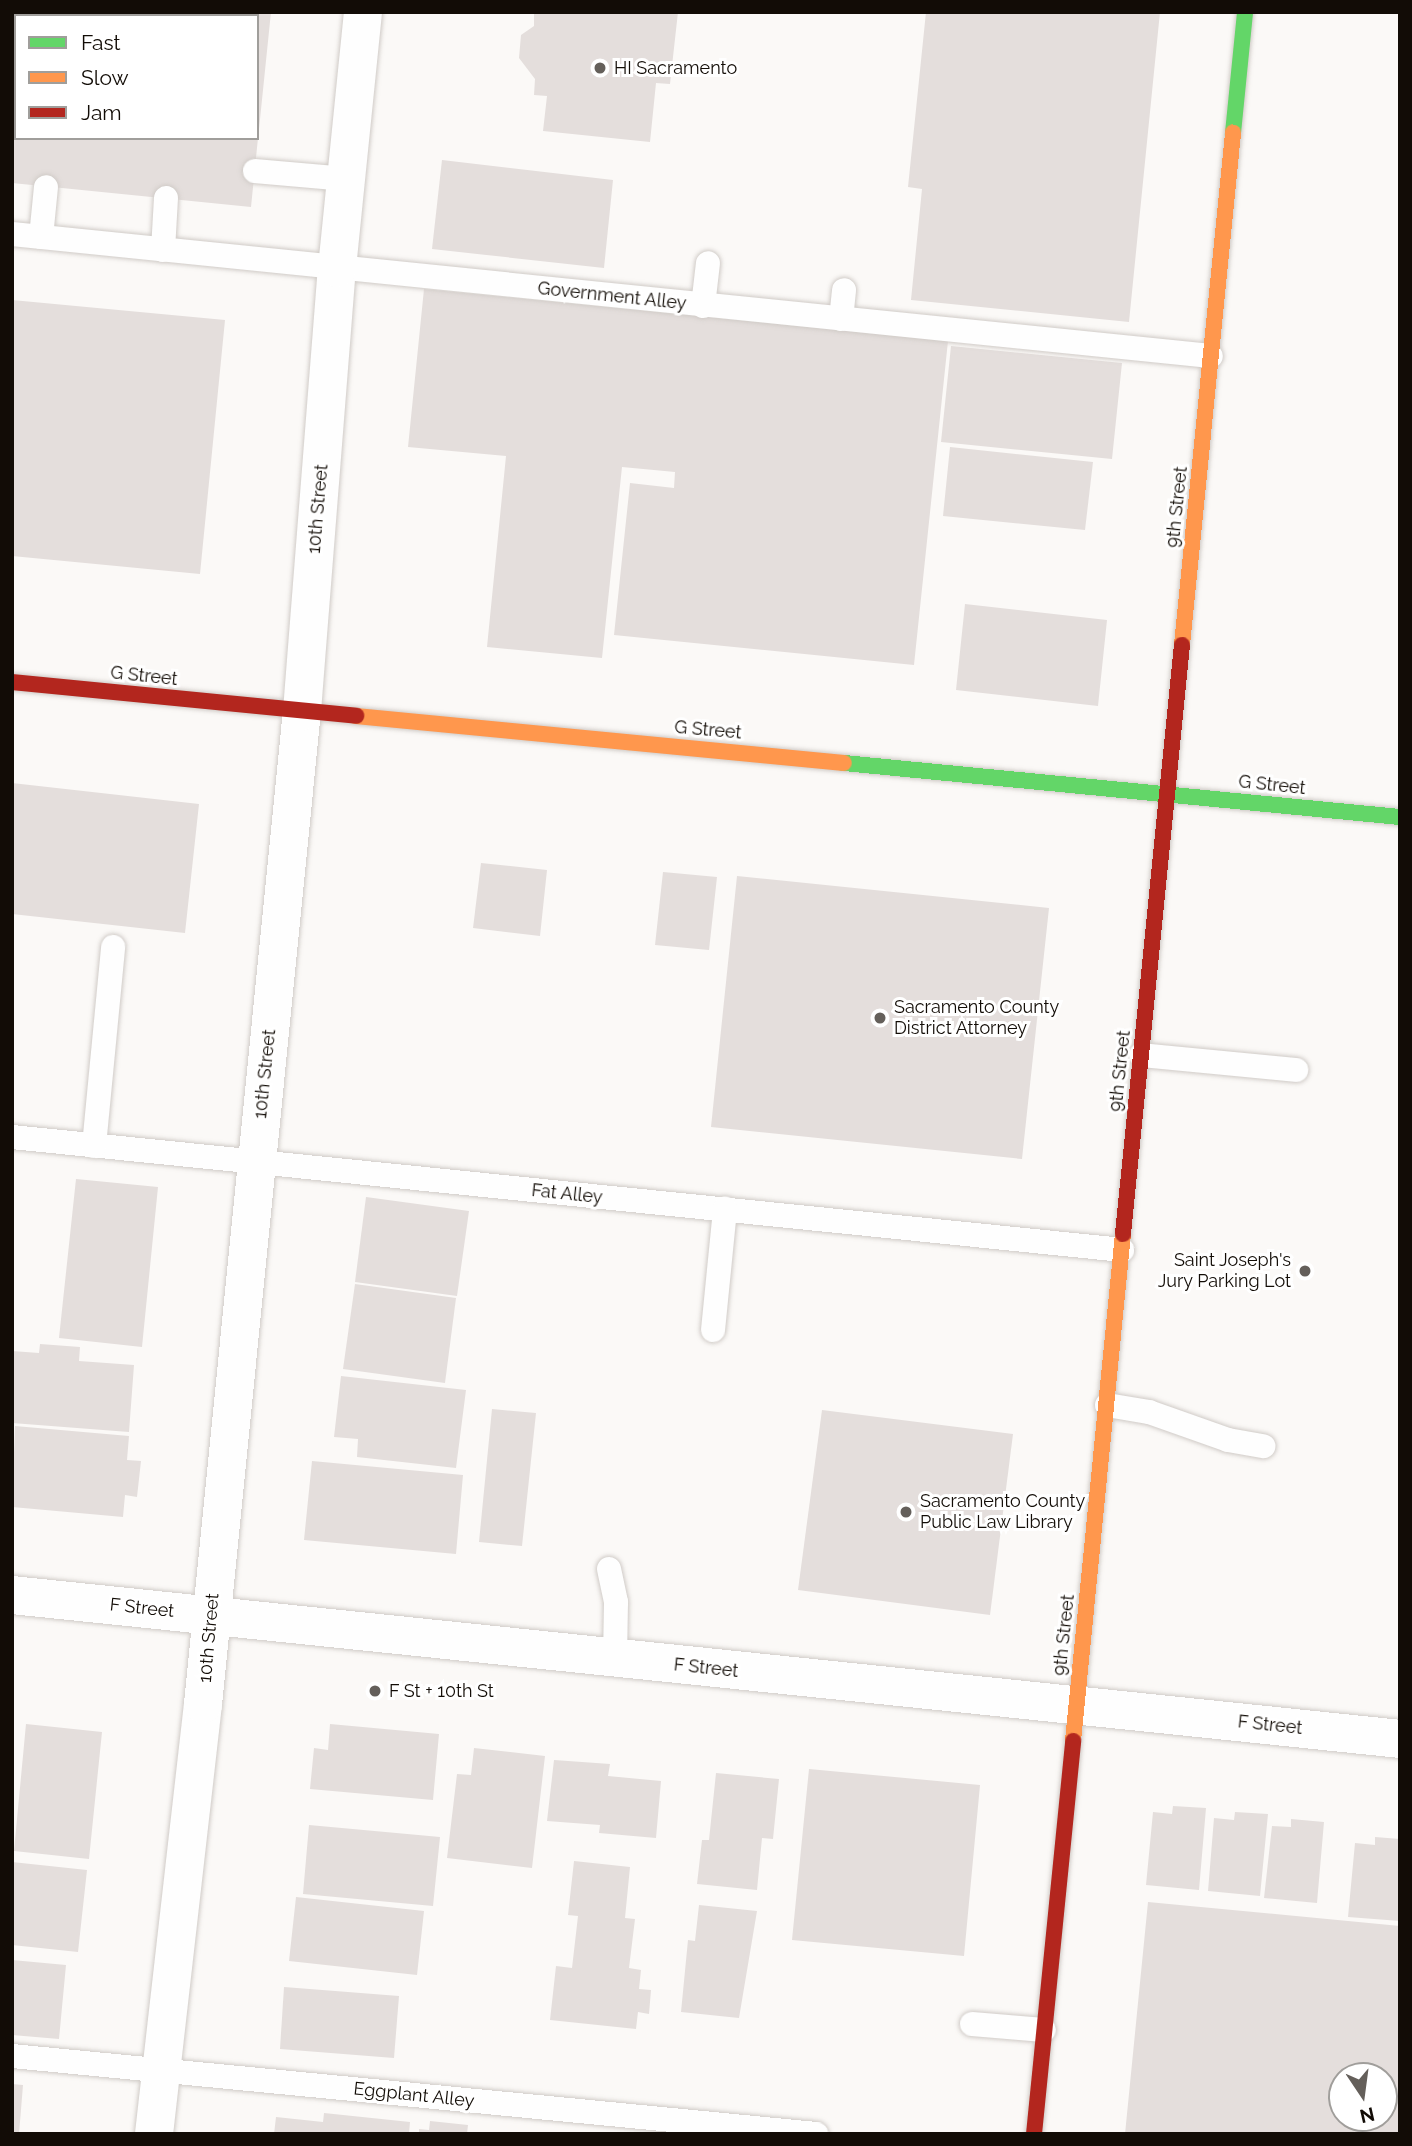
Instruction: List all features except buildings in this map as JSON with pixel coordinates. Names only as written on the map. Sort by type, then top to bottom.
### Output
[{"type":"street","name":"10th Street","points":[[155,2134],[211,1615],[302,711],[337,268],[363,12]]},
{"type":"street","name":"9th Street","points":[[1034,2134],[1245,12]]},
{"type":"street","name":"G Street","points":[[12,682],[1400,817]]},
{"type":"street","name":"F Street","points":[[12,1595],[1400,1738]]},
{"type":"lane","points":[[255,171],[346,179]]},
{"type":"lane","points":[[41,237],[46,187]]},
{"type":"lane","points":[[163,250],[166,198]]},
{"type":"lane","name":"Government Alley","points":[[12,234],[1211,356]]},
{"type":"lane","points":[[703,306],[708,262]]},
{"type":"lane","points":[[841,319],[844,290]]},
{"type":"lane","points":[[94,1146],[113,947]]},
{"type":"lane","points":[[1141,1055],[1296,1070]]},
{"type":"lane","name":"Fat Alley","points":[[12,1138],[1122,1250]]},
{"type":"lane","points":[[713,1330],[725,1209]]},
{"type":"lane","points":[[1107,1405],[1149,1412],[1228,1440],[1263,1446]]},
{"type":"lane","points":[[610,1569],[617,1602],[615,1658]]},
{"type":"lane","points":[[972,2024],[1044,2030]]},
{"type":"lane","name":"Eggplant Alley","points":[[12,2056],[816,2134]]},
{"type":"traffic: fast","points":[[1233,133],[1245,12]]},
{"type":"traffic: fast","points":[[844,763],[1400,817]]},
{"type":"traffic: slow","points":[[1182,645],[1233,133]]},
{"type":"traffic: slow","points":[[356,716],[844,763]]},
{"type":"traffic: slow","points":[[1073,1741],[1123,1234]]},
{"type":"traffic: jam","points":[[1123,1234],[1182,645]]},
{"type":"traffic: jam","points":[[12,682],[356,716]]},
{"type":"traffic: jam","points":[[1034,2134],[1073,1741]]},
{"type":"place","name":"HI Sacramento","points":[[600,68]]},
{"type":"place","name":"Sacramento County District Attorney","points":[[880,1018]]},
{"type":"place","name":"Saint Joseph's Jury Parking Lot","points":[[1305,1271]]},
{"type":"place","name":"Sacramento County Public Law Library","points":[[906,1512]]},
{"type":"place","name":"F St + 10th St","points":[[375,1691]]}]
